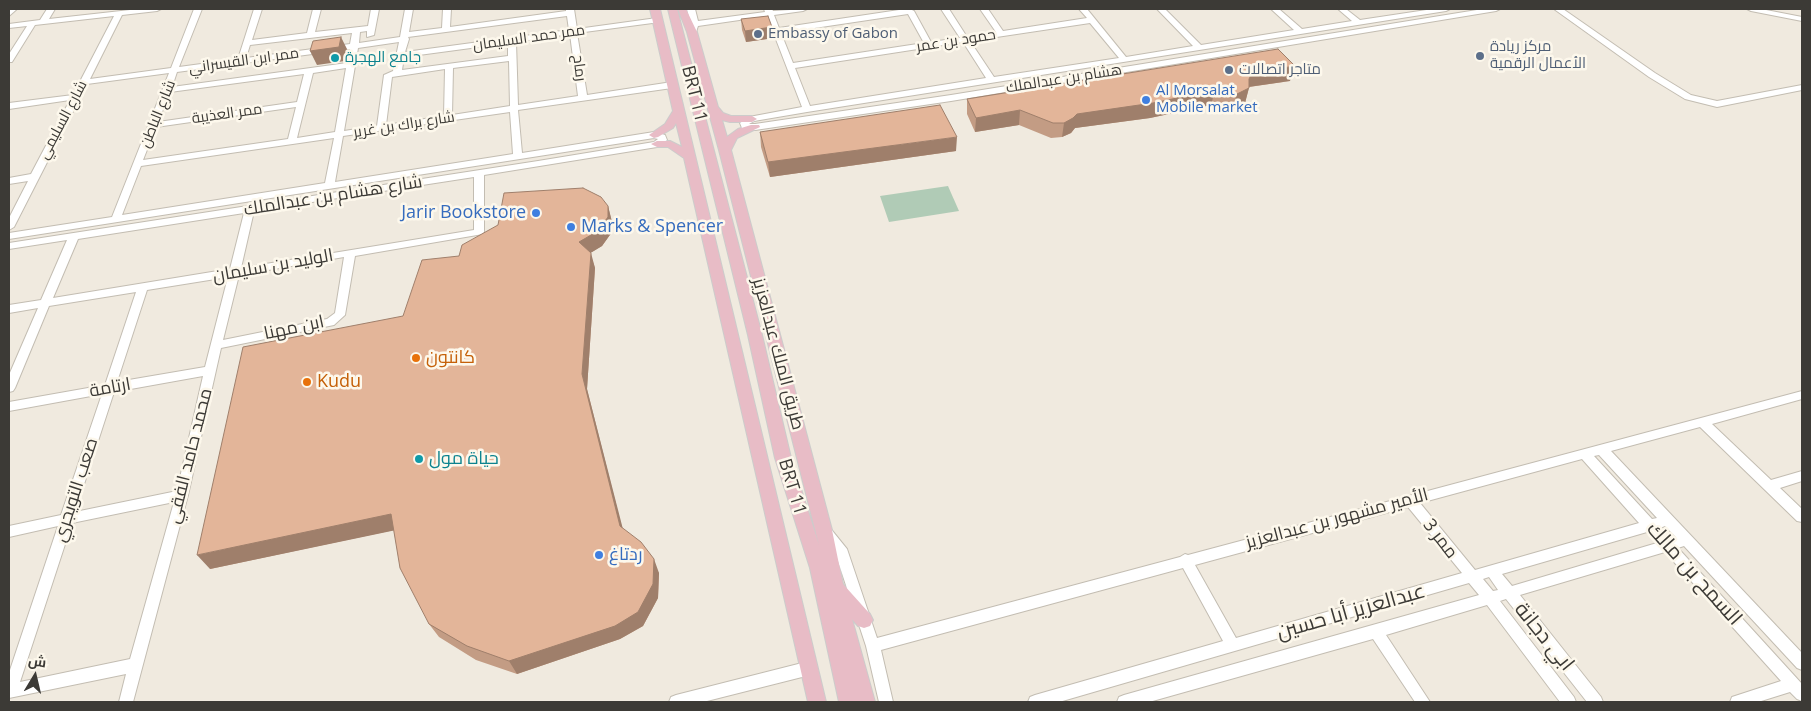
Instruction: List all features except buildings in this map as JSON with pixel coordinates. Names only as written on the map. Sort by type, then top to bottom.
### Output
[{"type":"main road","points":[[655,9],[817,702]]},
{"type":"main road","name":"BRT 11","points":[[672,9],[755,334],[783,458],[818,568],[848,702]]},
{"type":"main road","name":"طريق الملك عبدالعزيز","points":[[682,9],[694,28],[824,530],[835,587],[866,702]]},
{"type":"main road","points":[[713,107],[720,115],[730,119],[753,123]]},
{"type":"main road","points":[[678,112],[669,126],[655,139],[670,144],[690,157]]},
{"type":"main road","points":[[725,150],[732,136],[753,123]]},
{"type":"main road","points":[[818,568],[864,620]]},
{"type":"street","points":[[9,14],[13,9]]},
{"type":"street","points":[[43,22],[51,9]]},
{"type":"street","points":[[9,26],[157,9]]},
{"type":"street","name":"شارع الباطن","points":[[116,218],[168,90],[198,9]]},
{"type":"street","points":[[241,61],[258,9]]},
{"type":"street","points":[[310,36],[316,9]]},
{"type":"street","points":[[368,44],[375,9]]},
{"type":"street","points":[[397,73],[409,9]]},
{"type":"street","points":[[446,30],[447,9]]},
{"type":"street","points":[[691,9],[694,28],[769,11],[803,9]]},
{"type":"street","points":[[945,9],[991,80]]},
{"type":"street","points":[[984,9],[1001,34]]},
{"type":"street","points":[[1083,9],[1124,59]]},
{"type":"street","points":[[1162,9],[1171,9]]},
{"type":"street","points":[[1162,9],[1194,47],[1200,57]]},
{"type":"street","points":[[1275,9],[1300,35]]},
{"type":"street","points":[[1342,9],[1358,22]]},
{"type":"street","name":"هشام بن عبدالملك","points":[[753,123],[1200,57],[1358,22],[1446,9]]},
{"type":"street","name":"هشام بن عبدالملك","points":[[753,123],[807,109],[1194,47],[1374,29],[1496,9]]},
{"type":"street","points":[[1558,9],[1652,75],[1688,97],[1717,104],[1802,87]]},
{"type":"street","points":[[1564,9],[1693,96],[1708,100],[1728,101],[1802,87]]},
{"type":"street","points":[[1752,9],[1802,19]]},
{"type":"street","points":[[1780,9],[1802,13]]},
{"type":"street","points":[[776,31],[906,10],[929,45]]},
{"type":"street","name":"ممر ابن القيسراني","points":[[84,82],[368,44],[570,11]]},
{"type":"street","name":"رماح","points":[[570,11],[583,98]]},
{"type":"street","points":[[769,11],[807,109]]},
{"type":"street","name":"شارع السليمي","points":[[9,228],[33,177],[118,14]]},
{"type":"street","points":[[1401,16],[1410,23]]},
{"type":"street","name":"ممر حمد السليمان","points":[[401,55],[657,20]]},
{"type":"street","name":"حمود بن عمر","points":[[790,66],[1092,20]]},
{"type":"street","points":[[9,58],[32,24]]},
{"type":"street","points":[[247,43],[371,28]]},
{"type":"street","points":[[330,184],[357,29]]},
{"type":"street","points":[[512,40],[514,109],[518,156]]},
{"type":"street","points":[[381,128],[388,74],[512,58]]},
{"type":"street","points":[[168,90],[350,65]]},
{"type":"street","points":[[448,118],[449,66]]},
{"type":"street","points":[[292,141],[309,71]]},
{"type":"street","name":"شارع براك بن غرير","points":[[137,164],[672,85]]},
{"type":"street","points":[[9,106],[76,97]]},
{"type":"street","name":"ممر العذيبة","points":[[154,125],[301,104]]},
{"type":"street","name":"شارع هشام بن عبدالملك","points":[[9,236],[330,184],[518,156],[655,139]]},
{"type":"street","name":"شارع هشام بن عبدالملك","points":[[9,246],[479,173],[655,139]]},
{"type":"street","name":"الوليد بن سليمان","points":[[9,309],[142,289],[479,232],[479,173]]},
{"type":"street","points":[[9,181],[33,177]]},
{"type":"street","name":"محمد حامد الفقي","points":[[126,702],[182,494],[233,273],[250,209]]},
{"type":"street","points":[[9,388],[74,236]]},
{"type":"street","name":"ابن مهنا","points":[[216,345],[330,322],[340,314],[350,253]]},
{"type":"street","name":"صعب التويجري","points":[[9,691],[142,289]]},
{"type":"street","name":"ارتامة","points":[[9,406],[211,370]]},
{"type":"street","name":"الأمير مشهور بن عبدالعزيز","points":[[873,646],[1185,560],[1802,395]]},
{"type":"street","points":[[1702,422],[1802,517]]},
{"type":"street","name":"السمح بن مالك","points":[[1602,450],[1802,663]]},
{"type":"street","name":"السمح بن مالك","points":[[1585,454],[1798,689]]},
{"type":"street","points":[[1769,486],[1802,476]]},
{"type":"street","points":[[9,531],[182,494]]},
{"type":"street","name":"ممر 3","points":[[1410,500],[1472,576]]},
{"type":"street","name":"عبدالعزيز أبا حسين","points":[[1035,702],[1668,520]]},
{"type":"street","points":[[824,530],[842,553],[873,646],[886,702]]},
{"type":"street","name":"عبدالعزيز أبا حسين","points":[[1134,701],[1376,632],[1508,591],[1686,540]]},
{"type":"street","points":[[1185,560],[1233,646]]},
{"type":"street","name":"ابي دجانة","points":[[1492,571],[1596,702]]},
{"type":"street","name":"ابي دجانة","points":[[1472,576],[1569,702]]},
{"type":"street","points":[[1376,632],[1423,702]]},
{"type":"street","points":[[9,691],[135,665]]},
{"type":"street","points":[[676,702],[810,668]]},
{"type":"street","points":[[1737,702],[1798,689]]},
{"type":"green space","points":[[948,186],[959,211],[889,222],[880,196]]},
{"type":"place","name":"Embassy of Gabon","points":[[758,34]]},
{"type":"place","name":"مركز ريادة الأعمال الرقمية","points":[[1480,56]]},
{"type":"place","name":"جامع الهجرة","points":[[335,58]]},
{"type":"place","name":"متاجر اتصالات","points":[[1229,70]]},
{"type":"place","name":"Al Morsalat Mobile market","points":[[1146,100]]},
{"type":"place","name":"Jarir Bookstore","points":[[536,213]]},
{"type":"place","name":"Marks & Spencer","points":[[571,227]]},
{"type":"place","name":"كانتون","points":[[416,358]]},
{"type":"place","name":"Kudu","points":[[307,382]]},
{"type":"place","name":"حياة مول","points":[[419,459]]},
{"type":"place","name":"ردتاغ","points":[[599,555]]}]
